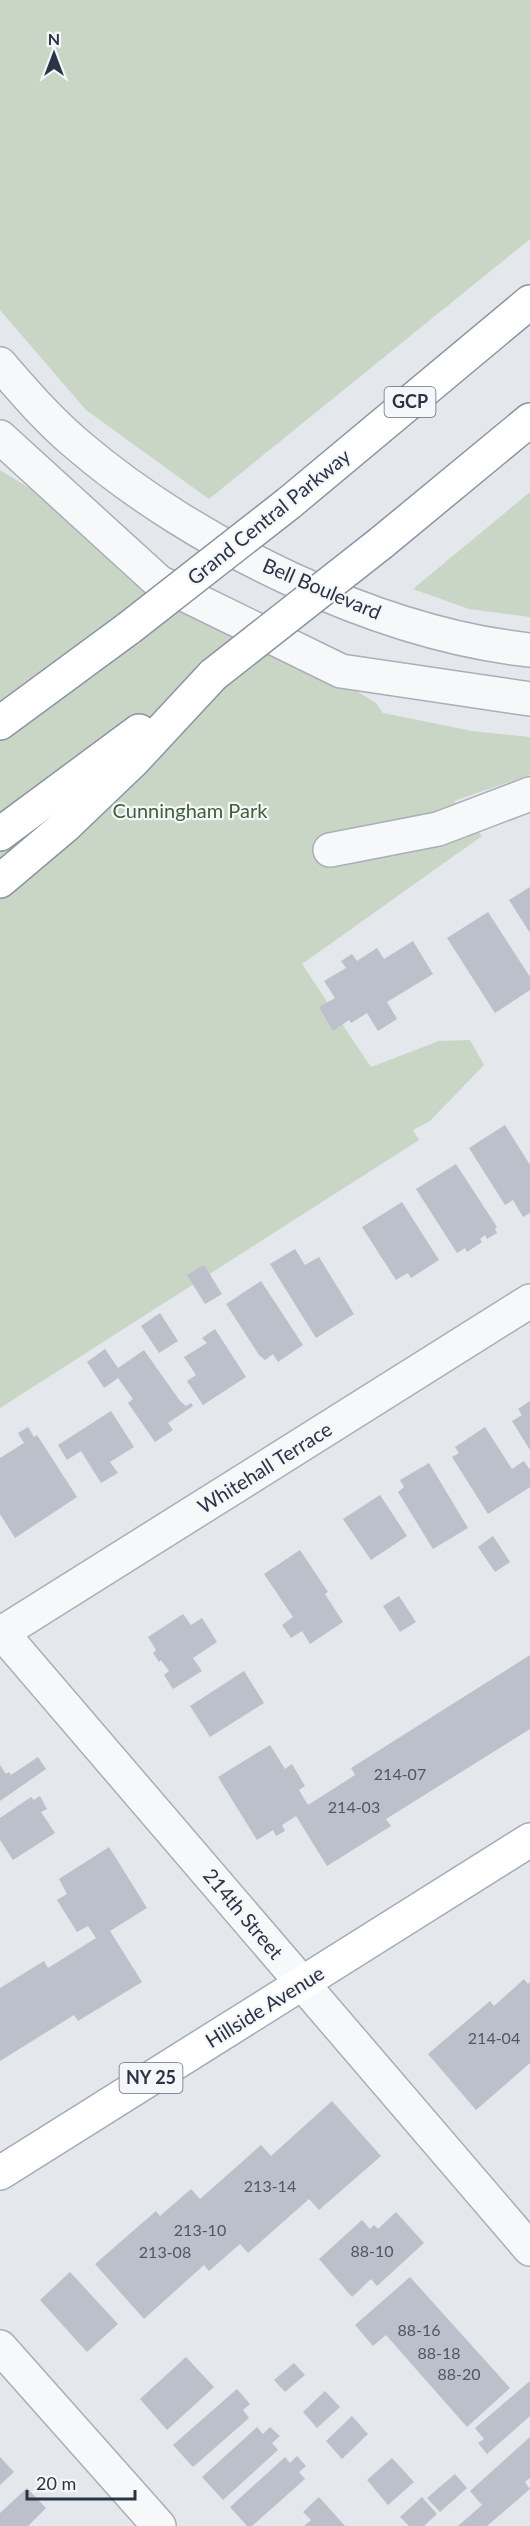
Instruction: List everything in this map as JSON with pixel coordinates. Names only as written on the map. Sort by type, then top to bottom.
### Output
[{"type":"main road","name":"Grand Central Parkway","points":[[0,723],[129,628],[289,503],[530,302]]},
{"type":"main road","points":[[0,834],[213,675],[381,543],[530,420]]},
{"type":"main road","points":[[0,701],[129,628]]},
{"type":"main road","points":[[0,882],[64,827],[134,760],[213,675]]},
{"type":"main road","name":"Hillside Avenue","points":[[0,2173],[530,1840]]},
{"type":"street","name":"Bell Boulevard","points":[[0,364],[35,404],[78,446],[164,509],[221,544],[276,572],[384,615],[443,633],[504,648],[530,651]]},
{"type":"street","points":[[0,437],[159,582],[341,671],[530,699]]},
{"type":"street","points":[[330,850],[438,829],[530,794]]},
{"type":"street","name":"Whitehall Terrace","points":[[1,1634],[530,1301]]},
{"type":"street","name":"214th Street","points":[[1,1634],[530,2249]]},
{"type":"street","points":[[0,2347],[159,2526]]},
{"type":"green space","points":[[0,0],[530,0],[530,239],[209,499],[86,410],[0,310]]},
{"type":"green space","name":"Cunningham Park","points":[[0,470],[376,703],[383,713],[472,731],[530,737],[530,775],[454,801],[482,836],[302,964],[371,1067],[439,1041],[470,1040],[484,1065],[430,1121],[413,1130],[419,1140],[0,1408]]},
{"type":"green space","points":[[530,492],[530,617],[469,609],[413,589]]},
{"type":"building","points":[[530,887],[530,933],[509,900]]},
{"type":"building","points":[[488,912],[530,977],[530,990],[495,1013],[447,938]]},
{"type":"building","points":[[413,941],[433,974],[387,1002],[397,1019],[378,1031],[367,1013],[351,1023],[349,1020],[333,1031],[319,1007],[335,998],[324,981],[346,968],[341,961],[352,954],[357,961],[377,948],[384,959]]},
{"type":"building","points":[[505,1125],[530,1165],[530,1213],[523,1217],[513,1200],[505,1205],[469,1148]]},
{"type":"building","points":[[456,1164],[497,1227],[495,1229],[497,1233],[487,1239],[485,1235],[480,1239],[482,1242],[467,1252],[465,1248],[457,1253],[416,1189]]},
{"type":"building","points":[[402,1202],[439,1260],[411,1278],[408,1273],[396,1280],[362,1227]]},
{"type":"building","points":[[295,1249],[305,1265],[319,1257],[354,1314],[316,1338],[270,1264]]},
{"type":"building","points":[[204,1265],[222,1294],[205,1304],[187,1275]]},
{"type":"building","points":[[261,1281],[303,1345],[278,1362],[273,1354],[265,1360],[259,1355],[226,1304]]},
{"type":"building","points":[[160,1313],[178,1341],[159,1353],[141,1326]]},
{"type":"building","points":[[215,1329],[246,1377],[203,1405],[187,1381],[196,1375],[184,1357],[207,1343],[202,1338]]},
{"type":"building","points":[[105,1349],[118,1368],[144,1350],[180,1401],[186,1406],[191,1403],[193,1406],[168,1423],[173,1430],[155,1442],[128,1403],[133,1399],[118,1378],[104,1388],[87,1362]]},
{"type":"building","points":[[530,1401],[530,1450],[512,1421],[522,1415],[518,1409]]},
{"type":"building","points":[[111,1411],[134,1447],[110,1462],[118,1473],[101,1483],[81,1451],[67,1460],[58,1445]]},
{"type":"building","points":[[28,1427],[34,1437],[37,1435],[77,1497],[15,1538],[0,1514],[0,1458],[24,1443],[18,1433]]},
{"type":"building","points":[[485,1427],[512,1469],[524,1461],[530,1470],[530,1487],[488,1514],[452,1457],[459,1453],[455,1447]]},
{"type":"building","points":[[429,1463],[468,1528],[433,1549],[398,1492],[404,1487],[400,1480]]},
{"type":"building","points":[[380,1495],[407,1536],[371,1560],[343,1519]]},
{"type":"building","points":[[493,1536],[510,1562],[495,1572],[478,1547]]},
{"type":"building","points":[[300,1550],[328,1592],[325,1594],[343,1622],[310,1644],[302,1631],[291,1638],[282,1625],[293,1617],[264,1574]]},
{"type":"building","points":[[399,1596],[416,1622],[400,1632],[383,1606]]},
{"type":"building","points":[[183,1614],[191,1625],[202,1618],[217,1642],[193,1658],[202,1671],[173,1689],[164,1675],[169,1671],[153,1653],[156,1650],[148,1637]]},
{"type":"building","points":[[530,1655],[530,1729],[386,1819],[391,1826],[327,1866],[296,1816],[282,1825],[285,1831],[276,1836],[273,1830],[257,1840],[218,1777],[270,1745],[285,1769],[292,1764],[305,1786],[299,1790],[308,1805],[355,1775],[351,1768]]},
{"type":"building","points":[[244,1671],[264,1703],[210,1737],[190,1706]]},
{"type":"building","points":[[38,1757],[46,1769],[0,1801],[0,1765],[6,1774],[9,1772],[11,1775]]},
{"type":"building","points":[[40,1796],[47,1809],[41,1812],[55,1833],[13,1860],[0,1840],[0,1818],[31,1797],[34,1800]]},
{"type":"building","points":[[109,1847],[147,1908],[110,1931],[142,1982],[78,2021],[74,2015],[0,2061],[0,1988],[44,1961],[48,1968],[96,1938],[88,1926],[77,1932],[57,1900],[67,1894],[59,1879]]},
{"type":"building","points":[[524,1979],[528,1984],[530,1982],[530,2063],[476,2110],[428,2054],[490,2001],[494,2006]]},
{"type":"building","points":[[332,2101],[381,2156],[319,2210],[309,2199],[248,2253],[240,2244],[209,2271],[204,2265],[144,2319],[95,2264],[156,2211],[160,2216],[191,2189],[200,2199],[261,2145],[271,2156]]},
{"type":"building","points":[[396,2212],[424,2243],[377,2286],[371,2279],[352,2297],[319,2259],[362,2220],[370,2229],[374,2225],[378,2229]]},
{"type":"building","points":[[70,2272],[118,2324],[87,2352],[40,2300]]},
{"type":"building","points":[[410,2277],[510,2388],[467,2427],[386,2335],[373,2346],[355,2325]]},
{"type":"building","points":[[186,2357],[214,2387],[167,2430],[140,2399]]},
{"type":"building","points":[[294,2363],[305,2375],[285,2392],[274,2380]]},
{"type":"building","points":[[530,2381],[530,2416],[487,2454],[478,2443],[484,2439],[475,2428]]},
{"type":"building","points":[[237,2389],[250,2404],[243,2410],[249,2418],[193,2467],[173,2445]]},
{"type":"building","points":[[325,2391],[340,2407],[317,2428],[303,2412]]},
{"type":"building","points":[[352,2416],[368,2434],[342,2459],[326,2441]]},
{"type":"building","points":[[257,2427],[263,2434],[270,2427],[280,2436],[272,2443],[278,2450],[223,2500],[202,2477]]},
{"type":"building","points":[[530,2437],[530,2478],[525,2482],[530,2489],[487,2526],[458,2526],[482,2505],[470,2491]]},
{"type":"building","points":[[297,2456],[306,2466],[299,2472],[305,2479],[252,2526],[247,2526],[230,2507],[285,2457],[290,2463]]},
{"type":"building","points":[[0,2457],[14,2472],[0,2485]]},
{"type":"building","points":[[392,2458],[414,2482],[388,2505],[367,2480]]},
{"type":"building","points":[[455,2474],[467,2488],[440,2512],[427,2498]]},
{"type":"building","points":[[27,2488],[46,2508],[28,2526],[0,2526],[0,2513]]},
{"type":"building","points":[[319,2497],[345,2526],[304,2526],[311,2520],[303,2512]]},
{"type":"building","points":[[422,2497],[437,2514],[424,2526],[409,2526],[400,2517]]}]
